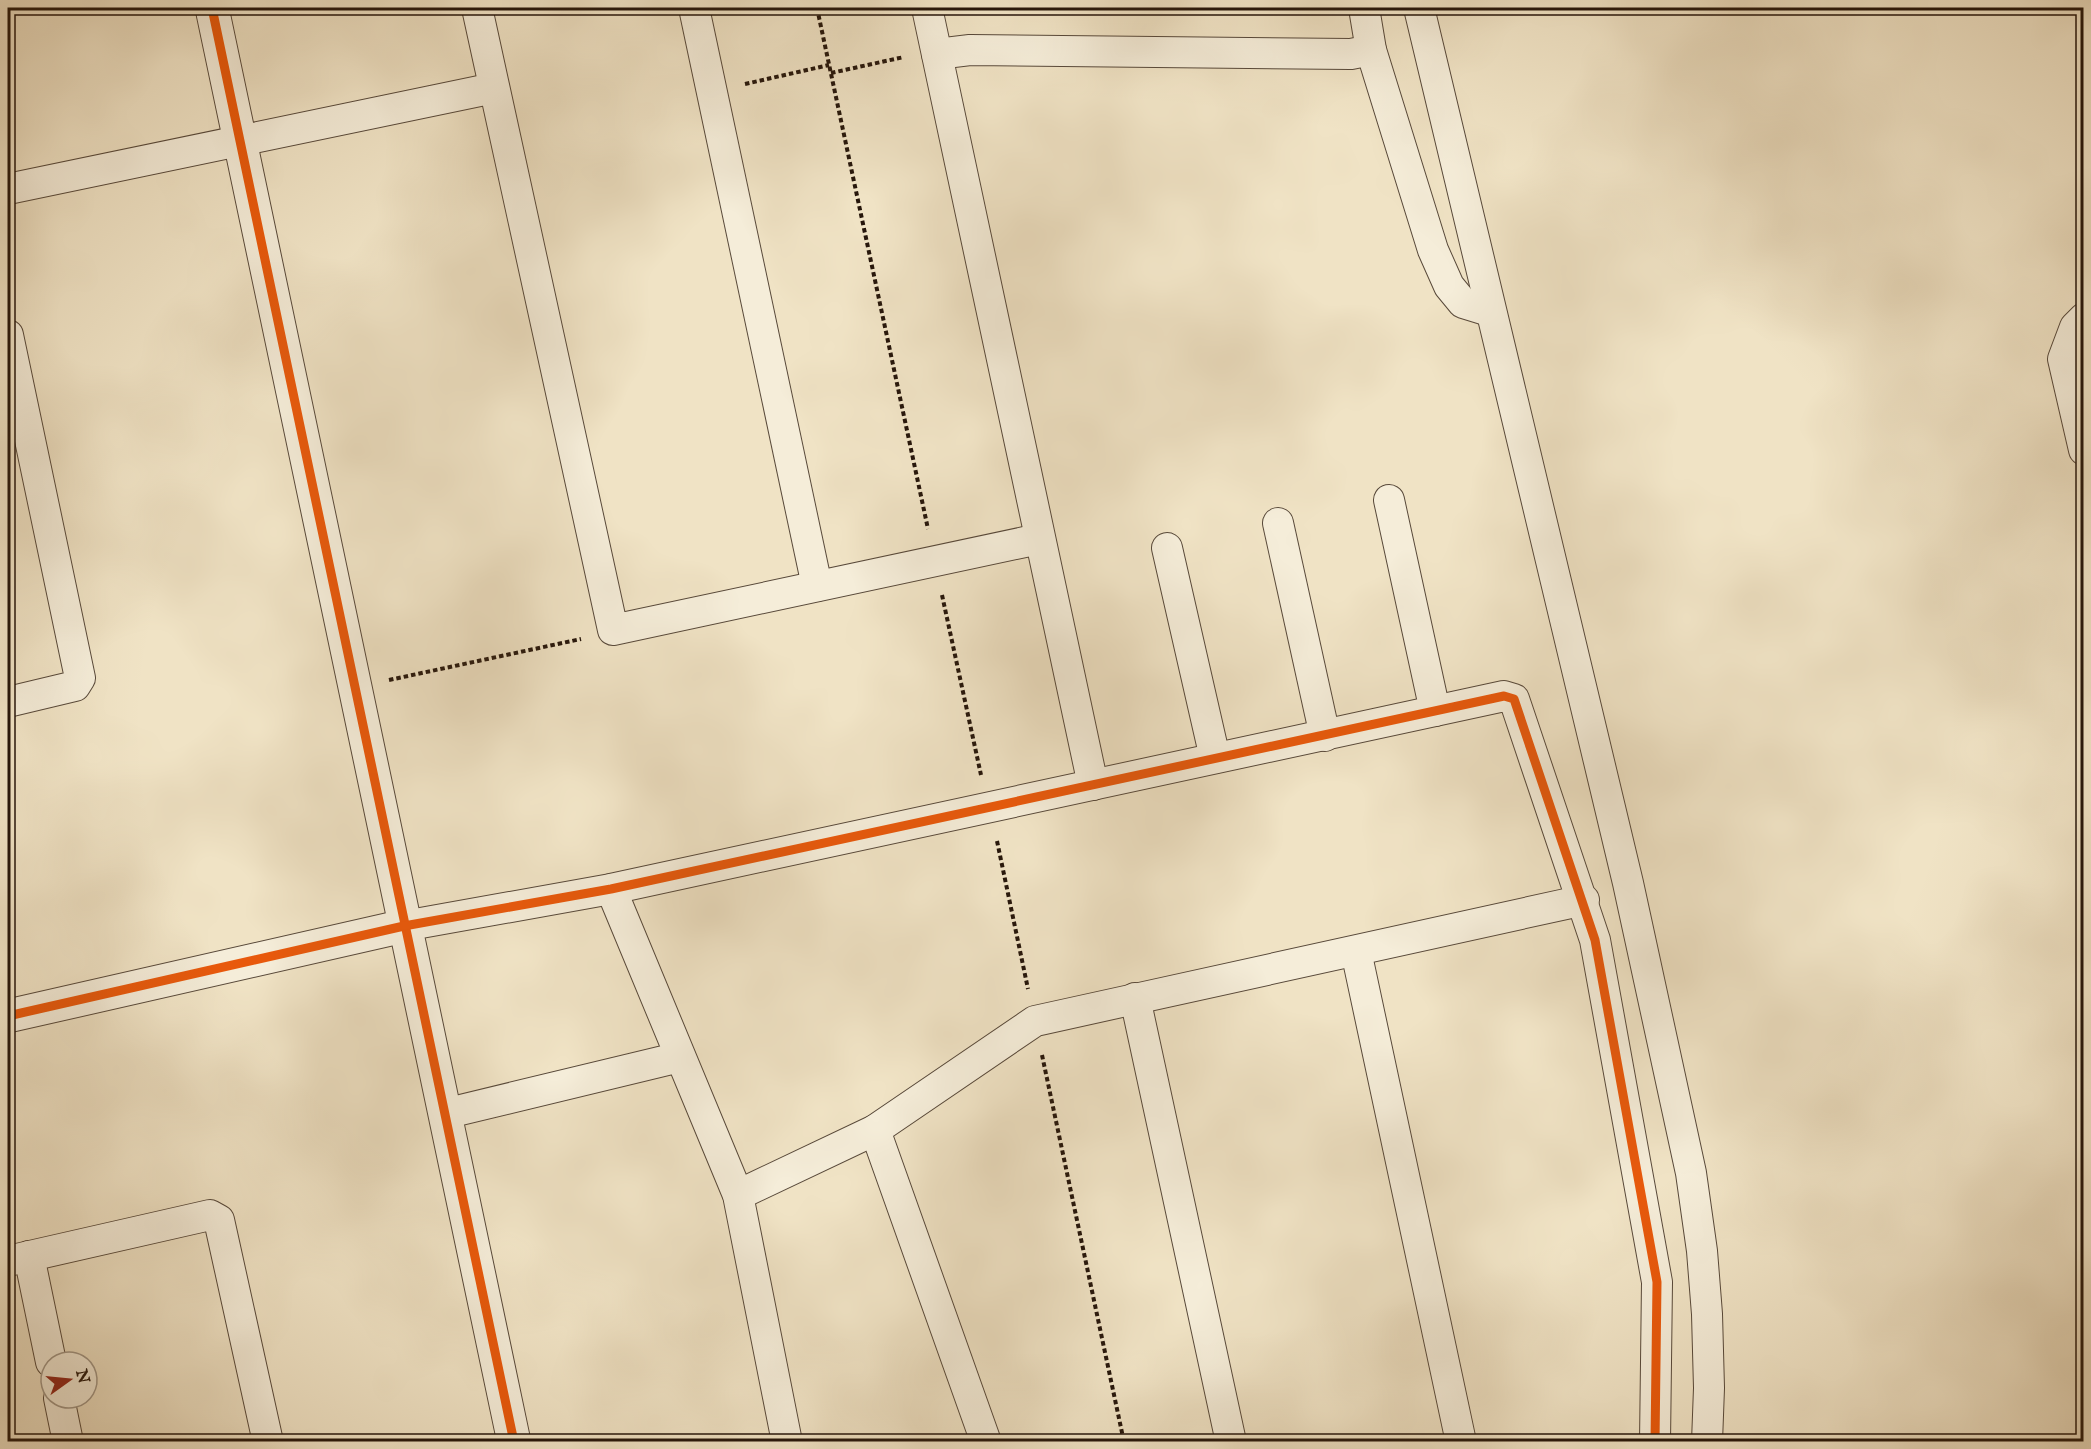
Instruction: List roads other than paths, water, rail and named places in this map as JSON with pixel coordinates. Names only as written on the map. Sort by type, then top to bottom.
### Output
[{"type":"street","points":[[212,8],[514,1442]]},
{"type":"street","points":[[477,8],[613,630],[1039,538]]},
{"type":"street","points":[[694,8],[817,586]]},
{"type":"street","points":[[927,8],[1093,785]]},
{"type":"street","points":[[1364,8],[1371,50],[1433,250],[1449,286],[1463,303],[1489,311]]},
{"type":"street","points":[[1419,8],[1489,311],[1628,883],[1691,1173],[1702,1251],[1707,1314],[1709,1388],[1707,1442]]},
{"type":"street","points":[[937,54],[970,50],[1351,54],[1371,50]]},
{"type":"street","points":[[8,189],[494,88]]},
{"type":"street","points":[[2084,318],[2075,327],[2063,359],[2084,450]]},
{"type":"street","points":[[8,335],[80,678],[75,686],[8,702]]},
{"type":"street","points":[[1389,500],[1435,711]]},
{"type":"street","points":[[1278,523],[1325,735]]},
{"type":"street","points":[[1167,548],[1215,758]]},
{"type":"street","points":[[8,1016],[404,926],[611,889],[1504,696],[1514,699],[1584,900],[1595,940],[1657,1282],[1655,1442]]},
{"type":"street","points":[[611,889],[738,1196],[787,1442]]},
{"type":"street","points":[[738,1196],[875,1130],[1035,1021],[1584,900]]},
{"type":"street","points":[[1356,951],[1461,1442]]},
{"type":"street","points":[[1136,998],[1231,1442]]},
{"type":"street","points":[[444,1114],[680,1057]]},
{"type":"street","points":[[875,1130],[986,1442]]},
{"type":"street","points":[[47,1350],[18,1259],[210,1215],[219,1220],[268,1442]]},
{"type":"street","points":[[61,1410],[68,1442]]}]
